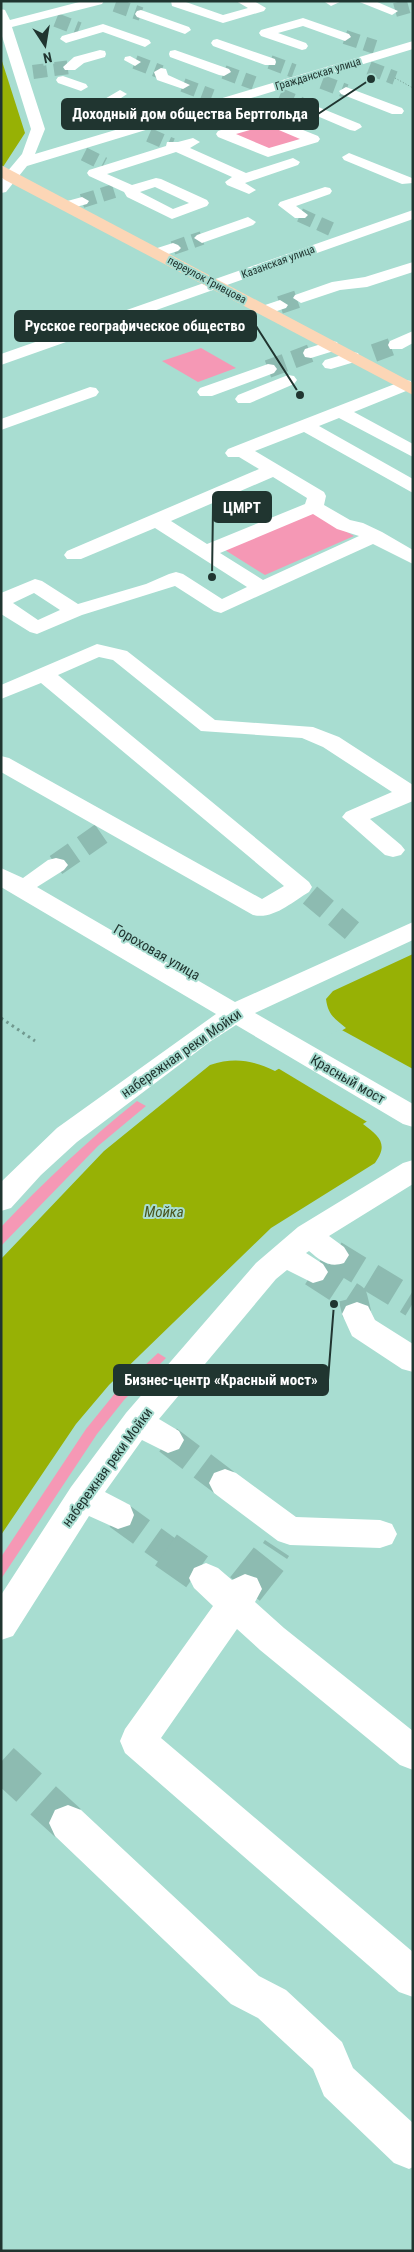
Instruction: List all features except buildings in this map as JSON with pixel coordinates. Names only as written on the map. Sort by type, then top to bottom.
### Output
[{"type":"main road","name":"переулок Гривцова","points":[[4,176],[216,284],[273,308],[331,346],[409,387]]},
{"type":"street","points":[[4,176],[22,163],[36,141],[38,129],[26,76],[4,19],[43,16],[98,1]]},
{"type":"street","points":[[198,1],[180,4],[222,19],[260,8],[242,1]]},
{"type":"street","points":[[363,1],[394,10],[371,18]]},
{"type":"street","points":[[141,14],[185,30]]},
{"type":"street","points":[[43,16],[56,20]]},
{"type":"street","points":[[302,46],[266,33],[303,22],[345,37]]},
{"type":"street","points":[[66,39],[83,31],[103,28],[145,43]]},
{"type":"street","points":[[288,41],[325,30]]},
{"type":"street","points":[[217,43],[270,62]]},
{"type":"street","name":"Гражданская улица","points":[[22,163],[78,150],[164,120],[413,45]]},
{"type":"street","points":[[375,47],[389,52]]},
{"type":"street","points":[[70,67],[79,60],[100,54]]},
{"type":"street","points":[[175,54],[224,72]]},
{"type":"street","points":[[294,71],[322,82]]},
{"type":"street","points":[[161,72],[162,77],[183,84]]},
{"type":"street","points":[[80,87],[58,81],[86,73]]},
{"type":"street","points":[[26,76],[40,84]]},
{"type":"street","points":[[254,83],[280,95]]},
{"type":"street","points":[[346,91],[397,111]]},
{"type":"street","points":[[212,96],[226,102]]},
{"type":"street","points":[[301,104],[355,126]]},
{"type":"street","points":[[203,108],[217,114]]},
{"type":"street","points":[[150,115],[164,120]]},
{"type":"street","points":[[268,120],[313,139],[268,153],[223,134],[244,126],[268,120]]},
{"type":"street","points":[[38,129],[78,150]]},
{"type":"street","points":[[136,129],[149,135]]},
{"type":"street","points":[[123,189],[94,173],[109,166],[193,142]]},
{"type":"street","points":[[175,146],[285,205],[300,215]]},
{"type":"street","points":[[349,157],[407,181]]},
{"type":"street","points":[[257,191],[293,162]]},
{"type":"street","points":[[285,205],[325,191]]},
{"type":"street","points":[[65,206],[82,201]]},
{"type":"street","name":"Казанская улица","points":[[1,360],[413,214]]},
{"type":"street","points":[[202,238],[248,222]]},
{"type":"street","points":[[332,228],[349,236]]},
{"type":"street","points":[[156,253],[173,248]]},
{"type":"street","points":[[301,298],[338,285],[367,282],[413,267]]},
{"type":"street","points":[[396,345],[413,336]]},
{"type":"street","points":[[312,353],[331,346]]},
{"type":"street","points":[[331,364],[374,353]]},
{"type":"street","points":[[206,392],[268,369]]},
{"type":"street","points":[[244,399],[288,380]]},
{"type":"street","points":[[314,507],[317,496],[274,470],[237,452],[340,411],[409,387]]},
{"type":"street","points":[[1,425],[90,392]]},
{"type":"street","points":[[340,411],[413,452]]},
{"type":"street","points":[[305,425],[413,487]]},
{"type":"street","points":[[386,471],[413,461]]},
{"type":"street","points":[[74,555],[274,470]]},
{"type":"street","points":[[314,507],[344,525],[356,527],[375,536],[413,558]]},
{"type":"street","points":[[205,552],[314,507]]},
{"type":"street","points":[[156,520],[262,588]]},
{"type":"street","points":[[75,611],[35,585],[8,597],[2,605],[37,628],[75,611],[153,588],[176,578],[221,607],[375,536]]},
{"type":"street","points":[[1,693],[97,650],[120,655],[209,726],[306,732],[330,742],[411,794]]},
{"type":"street","points":[[1,763],[109,829],[262,909],[305,891],[43,674]]},
{"type":"street","points":[[393,850],[354,817],[411,794]]},
{"type":"street","name":"Гороховая улица","points":[[1,860],[306,1047]]},
{"type":"street","points":[[34,880],[56,865]]},
{"type":"street","name":"Гороховая улица","points":[[1,876],[242,1009]]},
{"type":"street","name":"набережная реки Мойки","points":[[1,1200],[31,1168],[67,1135],[202,1035],[242,1009],[364,941],[413,930]]},
{"type":"street","name":"Красный мост","points":[[306,1047],[409,1106]]},
{"type":"street","name":"набережная реки Мойки","points":[[1,1625],[83,1497],[136,1422],[266,1271],[308,1235],[413,1170]]},
{"type":"street","points":[[284,1254],[323,1263],[308,1235]]},
{"type":"street","points":[[357,1314],[363,1328],[413,1360]]},
{"type":"street","points":[[136,1422],[168,1440]]},
{"type":"street","points":[[225,1483],[283,1540],[380,1534]]},
{"type":"street","points":[[83,1497],[118,1515]]},
{"type":"street","points":[[206,1578],[240,1597],[272,1639],[413,1753]]},
{"type":"street","points":[[240,1597],[138,1741],[413,1978]]},
{"type":"street","points":[[68,1823],[245,1990],[272,2004],[328,2056],[338,2082],[409,2148]]},
{"type":"path","points":[[396,78],[401,83],[413,88]]},
{"type":"path","points":[[1,1018],[35,1041]]},
{"type":"shaded area","points":[[267,122],[304,138],[267,150],[229,133]]},
{"type":"shaded area","points":[[201,348],[236,368],[198,382],[162,361]]},
{"type":"shaded area","points":[[314,513],[354,536],[265,575],[225,550]]},
{"type":"shaded area","points":[[137,1101],[146,1106],[98,1146],[1,1246],[1,1227],[67,1162]]},
{"type":"shaded area","points":[[158,1353],[166,1358],[124,1400],[97,1434],[1,1579],[1,1557],[86,1429],[116,1392]]},
{"type":"water","points":[[1,58],[25,133],[1,170]]},
{"type":"water","name":"Мойка","points":[[413,954],[413,1092],[363,1124],[374,1132],[382,1145],[375,1163],[271,1228],[109,1385],[76,1424],[1,1535],[1,1259],[104,1151],[210,1065],[235,1060],[259,1064],[275,1071],[346,1028],[335,1019],[328,1009],[326,999],[333,991]]},
{"type":"pier","points":[[340,1029],[413,1069],[413,1095],[369,1123],[276,1067]]},
{"type":"tunnel","points":[[115,5],[141,14]]},
{"type":"tunnel","points":[[395,10],[413,5]]},
{"type":"tunnel","points":[[56,20],[79,29]]},
{"type":"tunnel","points":[[345,37],[375,47]]},
{"type":"tunnel","points":[[135,62],[161,72]]},
{"type":"tunnel","points":[[270,62],[294,71]]},
{"type":"tunnel","points":[[33,72],[70,67]]},
{"type":"tunnel","points":[[369,68],[395,78]]},
{"type":"tunnel","points":[[224,72],[254,83]]},
{"type":"tunnel","points":[[322,82],[346,91]]},
{"type":"tunnel","points":[[183,85],[212,96]]},
{"type":"tunnel","points":[[280,95],[301,104]]},
{"type":"tunnel","points":[[104,109],[125,118],[144,112]]},
{"type":"tunnel","points":[[217,114],[242,124]]},
{"type":"tunnel","points":[[149,135],[172,145]]},
{"type":"tunnel","points":[[84,154],[104,164]]},
{"type":"tunnel","points":[[82,201],[114,191]]},
{"type":"tunnel","points":[[300,215],[331,229]]},
{"type":"tunnel","points":[[173,248],[202,238]]},
{"type":"tunnel","points":[[280,305],[301,298]]},
{"type":"tunnel","points":[[374,353],[396,345]]},
{"type":"tunnel","points":[[268,369],[311,353]]},
{"type":"tunnel","points":[[56,865],[105,831]]},
{"type":"tunnel","points":[[310,895],[356,934]]},
{"type":"tunnel","points":[[334,1255],[413,1303]]},
{"type":"tunnel","points":[[313,1272],[353,1298],[357,1314]]},
{"type":"tunnel","points":[[168,1440],[225,1483]]},
{"type":"tunnel","points":[[118,1515],[168,1551]]},
{"type":"tunnel","points":[[166,1550],[206,1578]]},
{"type":"tunnel","points":[[245,1589],[276,1550]]},
{"type":"tunnel","points":[[1,1762],[68,1823]]},
{"type":"place","name":"Доходный дом общества Бертгольда","points":[[371,79]]},
{"type":"place","name":"Русское географическое общество","points":[[300,395]]},
{"type":"place","name":"ЦМРТ","points":[[212,577]]},
{"type":"place","name":"Бизнес-центр «Красный мост»","points":[[334,1304]]}]
